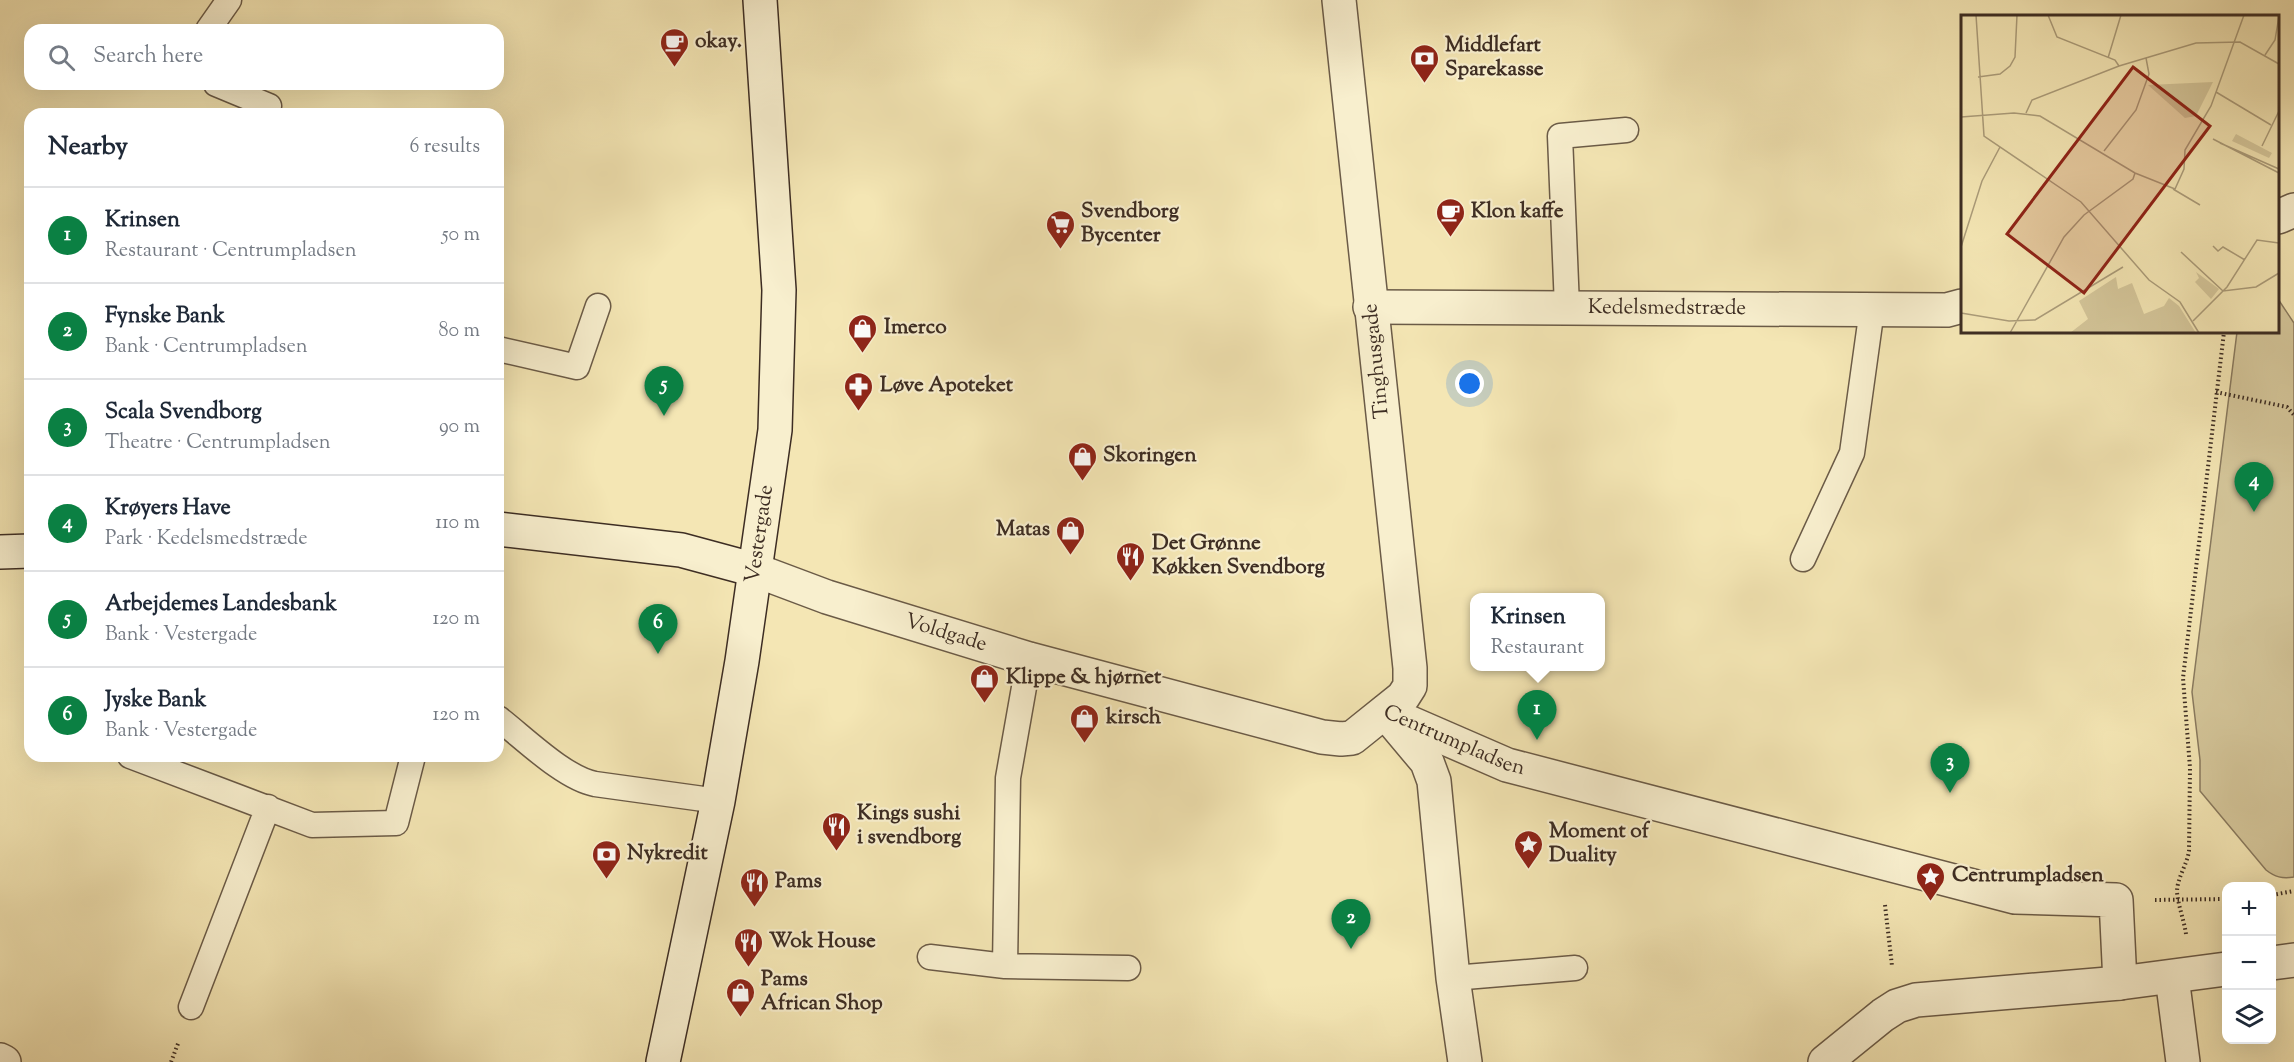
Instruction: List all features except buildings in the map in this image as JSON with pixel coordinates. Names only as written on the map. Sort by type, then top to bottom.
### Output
[{"type":"street","name":"Vestergade","points":[[663,1062],[718,801],[742,662],[775,430],[778,290],[760,0]]},
{"type":"street","name":"Tinghusgade","points":[[1339,0],[1410,668],[1410,686],[1403,697],[1385,712]]},
{"type":"street","points":[[2279,216],[2294,210]]},
{"type":"street","name":"Kedelsmedstræde","points":[[1370,307],[1947,310],[1961,306]]},
{"type":"street","name":"Voldgade","points":[[504,530],[681,550],[754,570],[826,597],[1029,658],[1322,737],[1352,738],[1385,712]]},
{"type":"street","points":[[0,552],[24,550]]},
{"type":"street","name":"Centrumpladsen","points":[[1385,712],[1507,765],[2015,897],[2116,900],[2120,983]]},
{"type":"street","name":"Centrumpladsen","points":[[1385,712],[1427,762],[1434,781],[1453,978],[1465,1062]]},
{"type":"street","points":[[2276,962],[2294,960]]},
{"type":"street","points":[[1825,1062],[1897,1006],[1916,1000],[2120,983],[2222,970]]},
{"type":"street","points":[[2180,976],[2183,1062]]},
{"type":"lane","points":[[212,24],[229,0]]},
{"type":"lane","points":[[230,90],[269,106]]},
{"type":"lane","points":[[1567,307],[1560,136],[1626,130]]},
{"type":"lane","points":[[504,350],[577,367],[598,306]]},
{"type":"lane","points":[[1803,559],[1852,453],[1872,309]]},
{"type":"lane","points":[[1005,966],[1008,778],[1029,658]]},
{"type":"lane","points":[[504,723],[566,771],[582,780],[595,784],[718,801]]},
{"type":"lane","points":[[146,762],[312,825],[396,823],[411,762]]},
{"type":"lane","points":[[191,1006],[268,807]]},
{"type":"lane","points":[[930,957],[1005,966],[1128,968]]},
{"type":"lane","points":[[1453,978],[1575,968]]},
{"type":"path","points":[[2180,976],[2184,918],[2177,892],[2188,862],[2190,800],[2183,678],[2224,333]]},
{"type":"path","points":[[2216,392],[2286,407],[2294,415]]},
{"type":"path","points":[[1879,862],[1897,1006]]},
{"type":"path","points":[[2276,894],[2294,891]]},
{"type":"path","points":[[2146,900],[2222,899]]},
{"type":"shaded area","points":[[2279,300],[2294,323],[2294,877],[2276,876],[2266,870],[2200,791],[2200,760],[2192,692],[2237,333],[2279,333]]},
{"type":"place","name":"okay.","points":[[674,68]]},
{"type":"place","name":"Middlefart Sparekasse","points":[[1424,84]]},
{"type":"place","name":"Klon kaffe","points":[[1450,238]]},
{"type":"place","name":"Svendborg Bycenter","points":[[1060,250]]},
{"type":"place","name":"Imerco","points":[[863,354]]},
{"type":"place","name":"Løve Apoteket","points":[[859,412]]},
{"type":"place","name":"Arbejdemes Landesbank","points":[[664,416]]},
{"type":"place","name":"Skoringen","points":[[1082,482]]},
{"type":"place","name":"Krøyers Have","points":[[2254,512]]},
{"type":"place","name":"Matas","points":[[1071,556]]},
{"type":"place","name":"Det Grønne Køkken Svendborg","points":[[1131,582]]},
{"type":"place","name":"Jyske Bank","points":[[658,654]]},
{"type":"place","name":"Klippe & hjørnet","points":[[985,704]]},
{"type":"place","name":"Krinsen","points":[[1537,740]]},
{"type":"place","name":"kirsch","points":[[1085,744]]},
{"type":"place","name":"Scala Svendborg","points":[[1950,793]]},
{"type":"place","name":"Kings sushi i svendborg","points":[[836,852]]},
{"type":"place","name":"Moment of Duality","points":[[1528,870]]},
{"type":"place","name":"Nykredit","points":[[606,880]]},
{"type":"place","name":"Centrumpladsen","points":[[1931,902]]},
{"type":"place","name":"Pams","points":[[754,908]]},
{"type":"place","name":"Fynske Bank","points":[[1351,949]]},
{"type":"place","name":"Wok House","points":[[748,968]]},
{"type":"place","name":"Pams African Shop","points":[[740,1018]]}]
